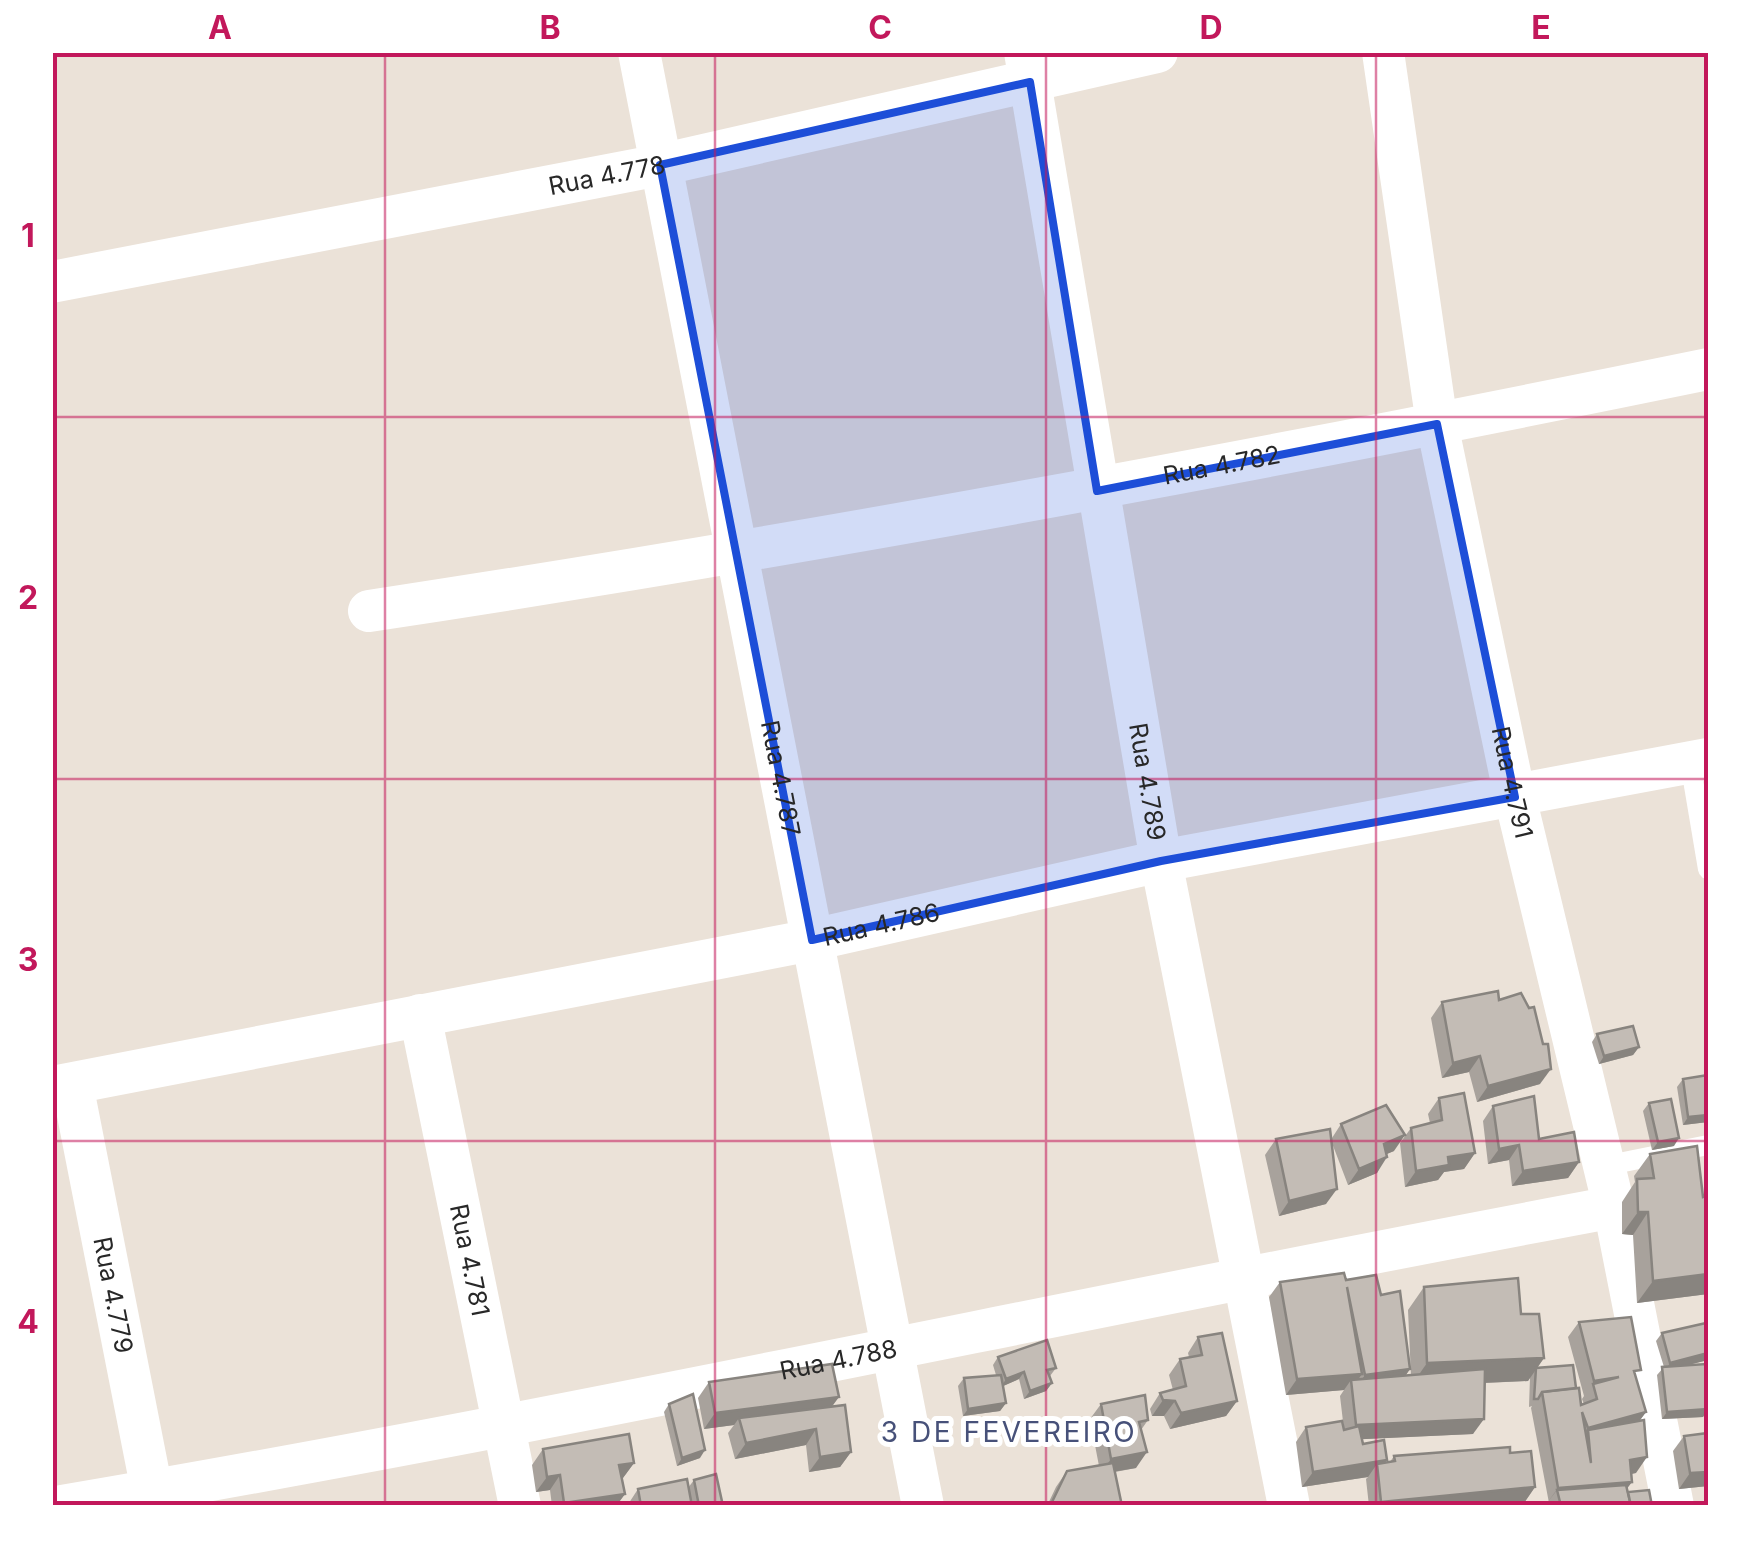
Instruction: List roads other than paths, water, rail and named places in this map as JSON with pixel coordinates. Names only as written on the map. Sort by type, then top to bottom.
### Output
[{"type":"street","name":"Rua 4.787","points":[[639,52],[923,1506]]},
{"type":"street","name":"Rua 4.778","points":[[52,282],[660,164],[1027,68],[1158,52]]},
{"type":"street","name":"Rua 4.791","points":[[1383,52],[1437,424],[1515,796],[1614,1208],[1673,1506]]},
{"type":"street","name":"Rua 4.789","points":[[1027,68],[1161,860],[1289,1506]]},
{"type":"street","name":"Rua 4.782","points":[[369,612],[736,556],[1096,491],[1708,368]]},
{"type":"street","name":"Rua 4.786","points":[[62,1085],[812,940],[1161,860],[1699,761]]},
{"type":"street","name":"Rua 4.781","points":[[420,1015],[520,1506]]},
{"type":"street","name":"Rua 4.779","points":[[62,1085],[154,1498]]},
{"type":"street","name":"Rua 4.788","points":[[62,1506],[154,1498],[1246,1275],[1614,1208]]},
{"type":"lane","points":[[1699,761],[1708,869]]},
{"type":"lane","points":[[1604,1166],[1708,1145]]},
{"type":"district","name":"3 DE FEVEREIRO","points":[[1009,1432]]}]
